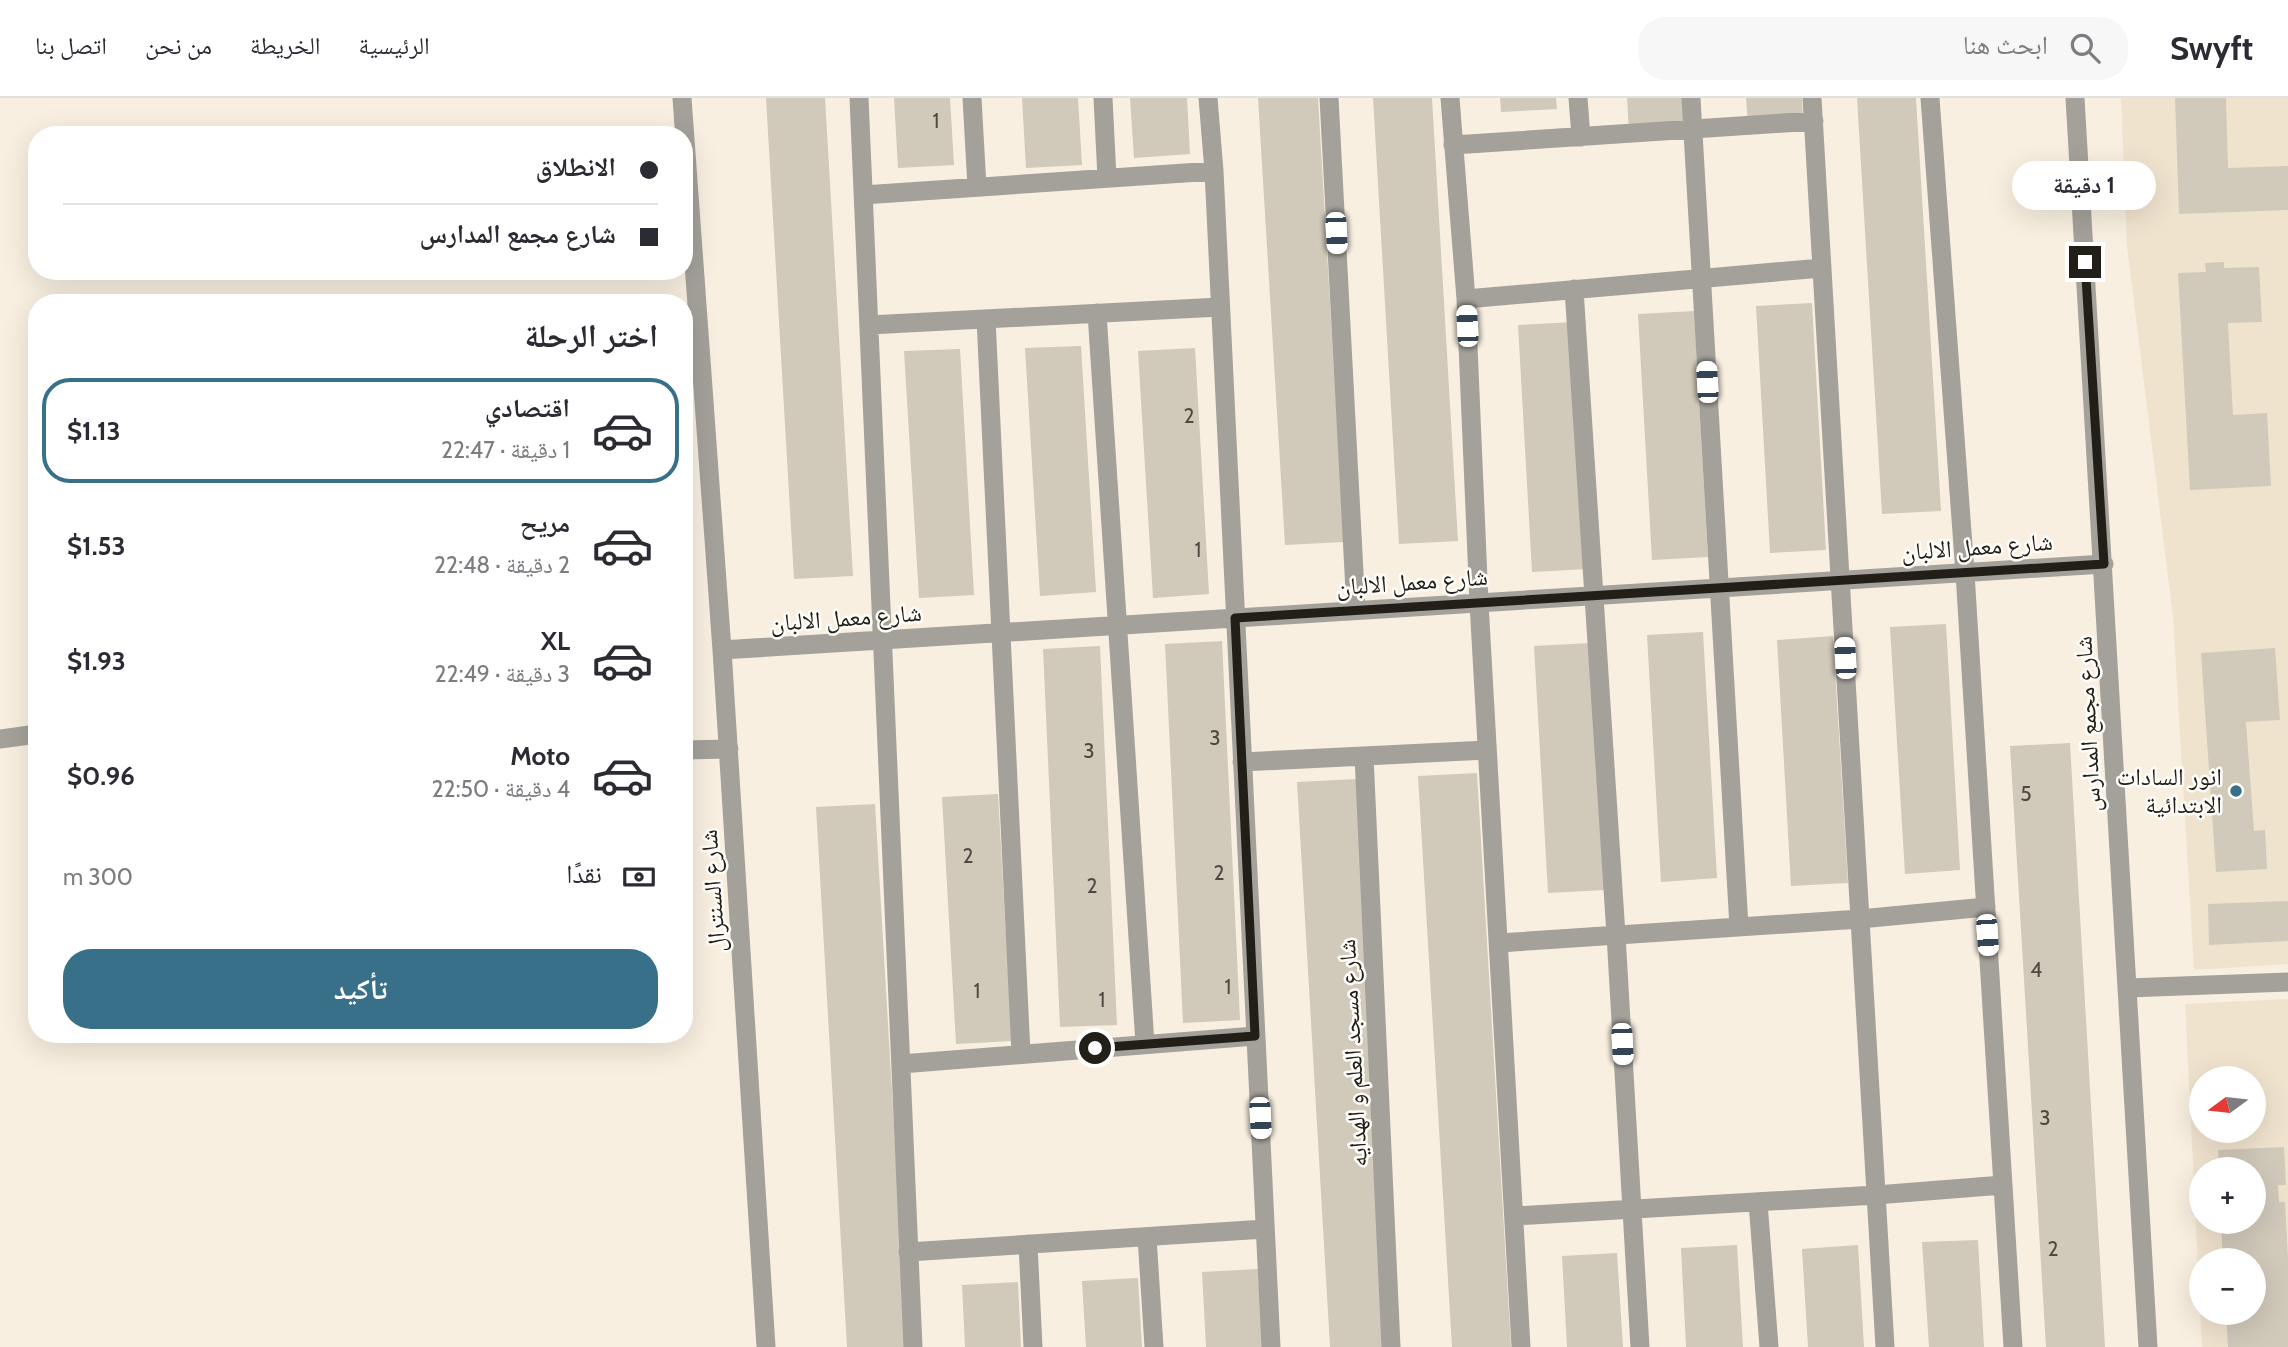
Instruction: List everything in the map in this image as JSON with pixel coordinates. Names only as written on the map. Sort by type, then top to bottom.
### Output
[{"type":"street","name":"شارع السنترال","points":[[682,98],[684,126]]},
{"type":"street","points":[[859,98],[912,1347]]},
{"type":"street","points":[[972,98],[977,187]]},
{"type":"street","points":[[1103,98],[1107,178]]},
{"type":"street","points":[[1208,98],[1214,171],[1270,1347]]},
{"type":"street","points":[[1329,98],[1356,610]]},
{"type":"street","points":[[1450,98],[1466,299],[1479,603],[1521,1347]]},
{"type":"street","points":[[1578,98],[1581,137]]},
{"type":"street","points":[[1690,98],[1739,927]]},
{"type":"street","points":[[1812,98],[1885,1347]]},
{"type":"street","points":[[1930,98],[1965,573],[2012,1347]]},
{"type":"street","name":"شارع مجمع المدارس","points":[[2075,98],[2148,1347]]},
{"type":"street","points":[[1453,145],[1814,121]]},
{"type":"street","points":[[863,195],[1214,171]]},
{"type":"street","name":"شارع السنترال","points":[[693,250],[729,749],[766,1347]]},
{"type":"street","points":[[1466,299],[1822,268]]},
{"type":"street","points":[[1574,289],[1640,1347]]},
{"type":"street","points":[[869,325],[1220,307]]},
{"type":"street","points":[[1097,313],[1145,1044]]},
{"type":"street","points":[[986,318],[1021,1054]]},
{"type":"street","name":"شارع معمل الالبان","points":[[722,650],[2104,564]]},
{"type":"street","points":[[0,739],[28,735]]},
{"type":"street","points":[[693,750],[729,749]]},
{"type":"street","points":[[1242,762],[1487,750]]},
{"type":"street","name":"شارع مسجد العلم و الهدايه","points":[[1364,756],[1391,1347]]},
{"type":"street","points":[[1499,943],[1860,919],[1986,907]]},
{"type":"street","points":[[2128,988],[2288,982]]},
{"type":"street","points":[[901,1064],[1255,1036]]},
{"type":"street","points":[[1514,1216],[2003,1185]]},
{"type":"street","points":[[1758,1202],[1769,1347]]},
{"type":"street","points":[[908,1252],[1265,1229]]},
{"type":"street","points":[[1147,1237],[1154,1347]]},
{"type":"street","points":[[1028,1244],[1033,1347]]},
{"type":"shaded area","points":[[2121,98],[2288,98],[2288,964],[2194,970],[2173,617],[2127,246]]},
{"type":"shaded area","points":[[2288,999],[2288,1347],[2202,1347],[2201,1325],[2266,1325],[2266,1248],[2197,1248],[2196,1234],[2266,1234],[2266,1157],[2193,1157],[2192,1143],[2266,1143],[2266,1066],[2189,1066],[2189,1085],[2185,1004]]},
{"type":"building","points":[[766,98],[825,98],[853,576],[794,579]]},
{"type":"building","points":[[894,98],[950,98],[954,165],[898,168]]},
{"type":"building","points":[[1022,98],[1078,98],[1082,165],[1026,168]]},
{"type":"building","points":[[1130,98],[1187,98],[1190,154],[1134,158]]},
{"type":"building","points":[[1258,98],[1318,98],[1344,542],[1285,545]]},
{"type":"building","points":[[1373,98],[1432,98],[1458,541],[1399,544]]},
{"type":"building","points":[[1500,98],[1556,98],[1557,109],[1501,112]]},
{"type":"building","points":[[1627,98],[1683,98],[1685,128],[1629,131]]},
{"type":"building","points":[[1746,98],[1802,98],[1803,121],[1748,124]]},
{"type":"building","points":[[1857,98],[1916,98],[1941,511],[1882,514]]},
{"type":"building","points":[[2175,98],[2226,98],[2228,168],[2288,166],[2288,210],[2179,214]]},
{"type":"building","points":[[2224,262],[2224,268],[2259,267],[2262,322],[2228,323],[2233,415],[2267,413],[2271,486],[2190,490],[2178,273],[2206,272],[2205,263]]},
{"type":"building","points":[[1812,303],[1826,550],[1770,553],[1756,306]]},
{"type":"building","points":[[1694,311],[1708,557],[1652,560],[1638,314]]},
{"type":"building","points":[[1573,322],[1588,569],[1532,572],[1518,325]]},
{"type":"building","points":[[1081,346],[1096,592],[1040,596],[1025,348]]},
{"type":"building","points":[[1195,348],[1209,594],[1153,598],[1138,351]]},
{"type":"building","points":[[960,349],[974,595],[919,598],[904,351]]},
{"type":"building","points":[[1946,624],[1960,870],[1905,874],[1890,627]]},
{"type":"building","points":[[1703,632],[1717,878],[1661,882],[1647,635]]},
{"type":"building","points":[[1833,636],[1848,883],[1791,886],[1777,640]]},
{"type":"building","points":[[1222,641],[1240,1020],[1183,1023],[1165,644]]},
{"type":"building","points":[[1590,643],[1605,890],[1548,893],[1534,646]]},
{"type":"building","points":[[1100,646],[1117,1025],[1060,1027],[1043,649]]},
{"type":"building","points":[[2275,648],[2280,720],[2246,722],[2254,831],[2265,830],[2267,869],[2216,872],[2201,653]]},
{"type":"building","points":[[2070,743],[2105,1347],[2046,1347],[2010,746]]},
{"type":"building","points":[[1477,773],[1511,1347],[1452,1347],[1418,776]]},
{"type":"building","points":[[1357,779],[1390,1347],[1330,1347],[1297,782]]},
{"type":"building","points":[[998,794],[1012,1041],[956,1044],[942,797]]},
{"type":"building","points":[[875,804],[907,1347],[847,1347],[816,807]]},
{"type":"building","points":[[2288,901],[2288,941],[2209,945],[2208,904]]},
{"type":"building","points":[[2284,1147],[2286,1185],[2278,1185],[2279,1202],[2285,1202],[2288,1347],[2228,1347],[2227,1325],[2266,1325],[2266,1248],[2222,1248],[2222,1234],[2266,1234],[2266,1157],[2218,1157],[2218,1150]]},
{"type":"building","points":[[1978,1240],[1984,1347],[1929,1347],[1922,1242]]},
{"type":"building","points":[[1737,1245],[1743,1347],[1686,1347],[1681,1248]]},
{"type":"building","points":[[1858,1245],[1864,1347],[1808,1347],[1802,1249]]},
{"type":"building","points":[[1617,1253],[1623,1347],[1567,1347],[1562,1256]]},
{"type":"building","points":[[1258,1269],[1263,1347],[1206,1347],[1202,1272]]},
{"type":"building","points":[[1138,1278],[1142,1347],[1086,1347],[1082,1281]]},
{"type":"building","points":[[1018,1282],[1021,1347],[965,1347],[962,1285]]},
{"type":"place","name":"انور السادات الابتدائية","points":[[2236,791]]},
{"type":"route","points":[[1095,1048],[1255,1036],[1235,618],[2104,564],[2085,262]]}]
